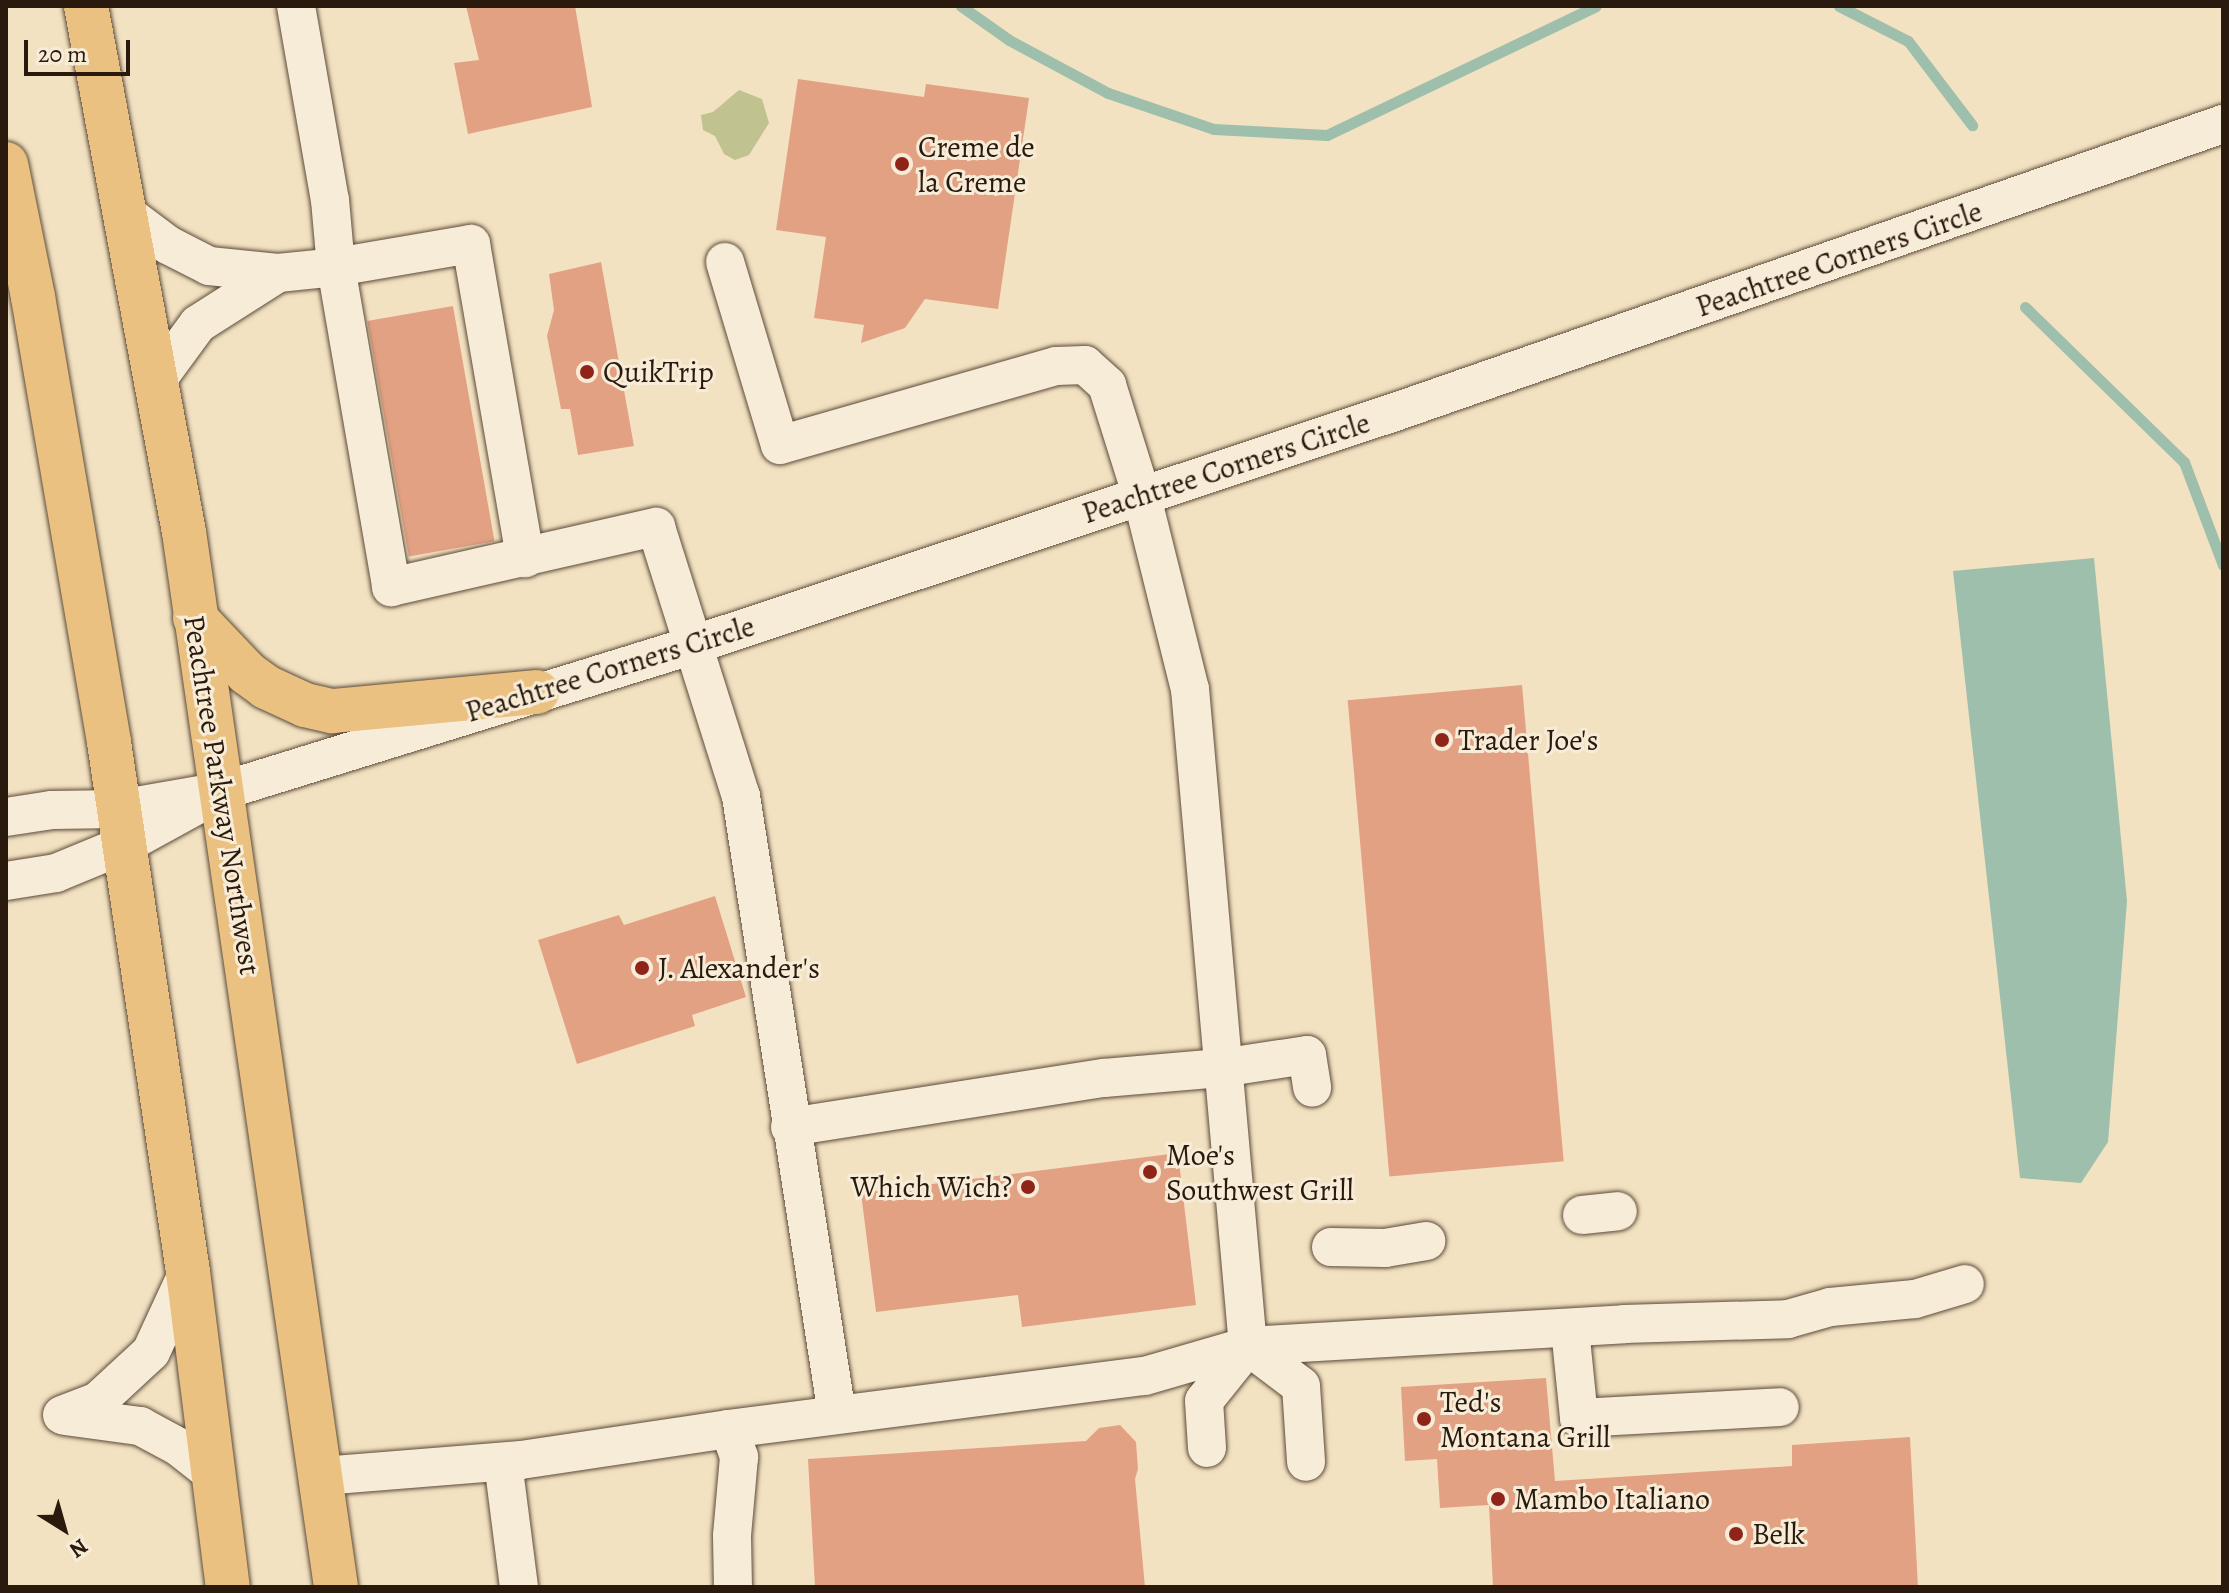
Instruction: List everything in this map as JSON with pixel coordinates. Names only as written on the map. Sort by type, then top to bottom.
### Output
[{"type":"highway","name":"Peachtree Parkway Northwest","points":[[88,9],[154,384],[184,532],[336,1587]]},
{"type":"highway","points":[[6,164],[33,297],[122,827],[188,1272],[228,1587]]},
{"type":"highway","points":[[195,618],[247,673],[266,687],[305,705],[332,711],[537,692]]},
{"type":"street","points":[[296,6],[330,200],[336,267],[391,587],[656,527],[696,644],[741,796],[837,1415]]},
{"type":"street","name":"Peachtree Corners Circle","points":[[6,881],[56,873],[122,827],[222,791],[696,644],[1142,497],[1828,263],[2223,124]]},
{"type":"street","points":[[124,212],[168,245],[209,266],[278,273],[336,267],[471,244],[525,558]]},
{"type":"street","points":[[725,262],[780,445],[1056,366],[1085,365],[1107,385],[1142,497],[1190,689],[1221,1068],[1248,1346],[1204,1401],[1207,1448]]},
{"type":"street","points":[[154,384],[198,324],[278,273]]},
{"type":"street","name":"Peachtree Corners Circle","points":[[6,817],[52,810],[122,827]]},
{"type":"street","points":[[790,1127],[1104,1078],[1221,1068],[1307,1055],[1312,1088]]},
{"type":"street","points":[[1331,1247],[1385,1248],[1426,1241]]},
{"type":"street","points":[[188,1272],[151,1352],[98,1401],[62,1415],[140,1426],[179,1447],[212,1473]]},
{"type":"street","points":[[322,1476],[503,1462],[729,1429],[1145,1376],[1248,1346],[1788,1319],[1830,1307],[1915,1299],[1965,1284]]},
{"type":"street","points":[[1570,1329],[1579,1418],[1780,1407]]},
{"type":"street","points":[[1248,1346],[1301,1386],[1306,1462]]},
{"type":"street","points":[[729,1429],[739,1457],[732,1536],[733,1587]]},
{"type":"street","points":[[503,1462],[519,1587]]},
{"type":"shaded area","points":[[739,90],[762,99],[769,123],[749,155],[735,160],[724,154],[715,136],[703,130],[701,115],[713,112]]},
{"type":"shaded area","points":[[2094,558],[2127,901],[2108,1142],[2081,1183],[2020,1178],[1953,571]]},
{"type":"building","points":[[466,6],[575,6],[592,107],[468,134],[454,63],[479,60]]},
{"type":"building","name":"Creme de la Creme","points":[[798,79],[924,97],[926,84],[1029,98],[998,309],[925,299],[905,328],[861,343],[864,325],[814,318],[826,237],[776,230]]},
{"type":"building","name":"QuikTrip","points":[[601,262],[634,446],[578,455],[570,409],[561,409],[547,336],[554,310],[549,274]]},
{"type":"building","points":[[453,306],[495,541],[409,556],[367,321]]},
{"type":"building","points":[[1522,685],[1564,1161],[1389,1176],[1348,700]]},
{"type":"building","name":"J. Alexander's","points":[[715,896],[746,997],[692,1015],[695,1026],[577,1064],[538,940],[619,915],[624,925]]},
{"type":"building","points":[[1178,1153],[1196,1305],[1022,1327],[1018,1295],[876,1312],[861,1193]]},
{"type":"building","name":"Belk","points":[[1546,1378],[1555,1481],[1792,1466],[1792,1445],[1910,1437],[1918,1587],[1493,1587],[1489,1505],[1440,1508],[1437,1459],[1405,1461],[1401,1387]]},
{"type":"building","points":[[1120,1425],[1136,1442],[1138,1469],[1135,1479],[1145,1587],[815,1587],[808,1459],[1086,1441],[1099,1428]]},
{"type":"waterway","points":[[961,6],[1009,40],[1108,93],[1214,129],[1327,135],[1596,6]]},
{"type":"waterway","points":[[1839,6],[1908,41],[1972,125]]},
{"type":"waterway","points":[[2025,307],[2184,462],[2223,565]]},
{"type":"place","name":"Creme de la Creme","points":[[902,164]]},
{"type":"place","name":"QuikTrip","points":[[587,372]]},
{"type":"place","name":"Trader Joe's","points":[[1442,740]]},
{"type":"place","name":"J. Alexander's","points":[[642,968]]},
{"type":"place","name":"Moe's Southwest Grill","points":[[1150,1172]]},
{"type":"place","name":"Which Wich?","points":[[1028,1187]]},
{"type":"place","name":"Ted's Montana Grill","points":[[1424,1419]]},
{"type":"place","name":"Mambo Italiano","points":[[1498,1499]]},
{"type":"place","name":"Belk","points":[[1736,1534]]}]
